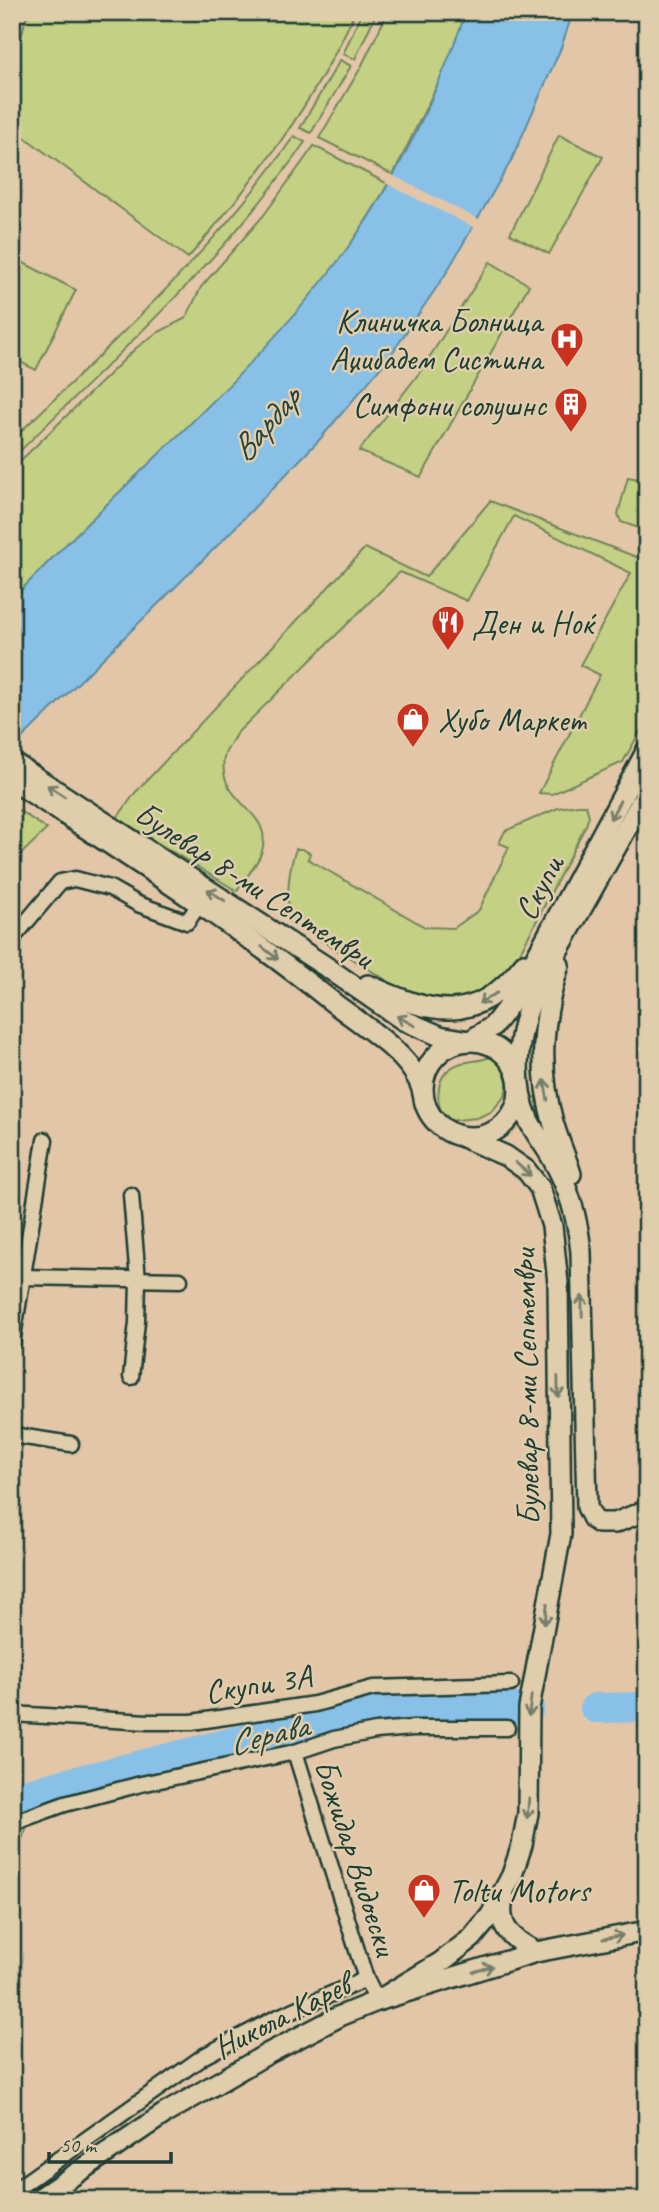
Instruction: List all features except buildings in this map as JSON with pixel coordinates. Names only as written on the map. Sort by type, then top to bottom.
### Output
[{"type":"street","name":"Скупи","points":[[470,1041],[493,1026],[504,1013],[647,750]]},
{"type":"street","name":"Булевар 8-ми Септември","points":[[12,762],[260,945],[393,1049],[414,1072],[423,1093]]},
{"type":"street","name":"Булевар 8-ми Септември","points":[[12,780],[96,826],[328,968],[416,1027],[440,1036],[470,1041]]},
{"type":"street","name":"Скупи","points":[[519,1086],[519,1059],[526,1016],[544,975],[647,792]]},
{"type":"street","points":[[12,939],[60,882],[75,879],[110,888],[138,904],[187,922],[200,903]]},
{"type":"street","points":[[578,1227],[574,1184],[552,1119],[545,1088],[543,1049],[545,1020],[551,993],[587,897]]},
{"type":"street","points":[[328,968],[417,1006],[443,1009],[467,1007],[481,1003],[500,991],[551,930]]},
{"type":"street","points":[[470,1041],[486,1042],[501,1050],[516,1069],[519,1086],[515,1105],[502,1124],[487,1134],[463,1138],[447,1133],[434,1123],[426,1109],[423,1093],[425,1077],[435,1059],[452,1047],[470,1041]]},
{"type":"street","name":"Булевар 8-ми Септември","points":[[519,1086],[528,1118],[557,1168],[578,1227],[587,1507],[593,1519],[599,1523],[615,1523],[647,1510]]},
{"type":"street","name":"Булевар 8-ми Септември","points":[[463,1138],[506,1156],[526,1170],[540,1188],[552,1226],[558,1283],[562,1526],[529,1709],[528,1813],[522,1845],[505,1892]]},
{"type":"street","points":[[12,1343],[45,1140]]},
{"type":"street","points":[[131,1195],[138,1280],[131,1377]]},
{"type":"street","points":[[21,1277],[180,1280]]},
{"type":"street","points":[[12,1435],[71,1444]]},
{"type":"street","name":"Скупи 3А","points":[[12,1714],[192,1722],[315,1704],[373,1688],[511,1684]]},
{"type":"street","name":"Божидар Видоески","points":[[12,1823],[65,1804],[141,1784],[295,1752],[334,1739],[376,1731],[507,1728]]},
{"type":"street","name":"Божидар Видоески","points":[[295,1752],[366,1979],[377,2001]]},
{"type":"street","points":[[505,1892],[501,1909],[502,1921],[516,1940],[536,1952]]},
{"type":"street","points":[[377,2001],[442,1962],[472,1938],[488,1920],[505,1892]]},
{"type":"street","name":"Никола Карев","points":[[37,2200],[95,2159],[206,2089],[307,2032],[377,2001],[536,1952],[647,1931]]},
{"type":"street","points":[[12,2192],[204,2056],[276,2018],[366,1979]]},
{"type":"green space","points":[[29,12],[355,12],[321,79],[301,111],[236,201],[188,258],[12,128],[12,53],[19,42]]},
{"type":"green space","points":[[362,12],[377,12],[355,59],[343,54]]},
{"type":"green space","points":[[388,12],[466,12],[449,61],[393,175],[319,138],[360,69]]},
{"type":"green space","points":[[340,60],[351,66],[311,133],[300,128]]},
{"type":"green space","points":[[559,135],[603,157],[549,254],[510,234]]},
{"type":"green space","points":[[294,136],[305,142],[239,227],[166,307],[12,459],[12,440],[124,332],[196,257],[231,218]]},
{"type":"green space","points":[[314,146],[388,184],[358,232],[302,306],[263,350],[12,600],[12,469],[136,348],[155,334],[186,318],[201,287],[264,215]]},
{"type":"green space","points":[[12,257],[76,290],[36,370],[12,358]]},
{"type":"green space","points":[[490,262],[529,285],[421,477],[359,451],[420,372]]},
{"type":"green space","points":[[628,477],[647,484],[647,531],[621,522],[618,514]]},
{"type":"green space","points":[[490,501],[647,561],[647,719],[623,762],[552,794],[539,793],[600,675],[580,665],[631,573],[514,516],[467,601],[400,572],[236,734],[224,758],[224,774],[229,787],[261,827],[264,839],[259,859],[237,891],[117,818],[135,793],[365,548],[426,577]]},
{"type":"green space","points":[[586,805],[589,816],[586,825],[509,974],[468,1000],[419,1000],[288,920],[291,866],[296,849],[302,849],[310,853],[308,859],[425,927],[454,928],[479,910],[509,847],[499,843],[505,831],[558,808]]},
{"type":"green space","points":[[12,806],[47,829],[12,863]]},
{"type":"green space","points":[[492,1056],[500,1061],[508,1080],[505,1096],[491,1112],[477,1118],[447,1121],[438,1097],[445,1074],[459,1064]]},
{"type":"green space","points":[[12,1805],[32,1814],[12,1864]]},
{"type":"water","name":"Вардар","points":[[466,12],[573,12],[561,48],[511,161],[445,275],[388,359],[320,439],[222,541],[12,748],[12,600],[262,351],[338,261],[378,203],[412,141]]},
{"type":"pier","points":[[390,174],[480,220],[475,228],[385,183]]},
{"type":"waterway","name":"Серава","points":[[595,1708],[647,1707]]},
{"type":"waterway","name":"Серава","points":[[12,1797],[322,1720],[397,1709],[529,1708]]},
{"type":"place","name":"Клиничка Болница Аџибадем Систина","points":[[567,369]]},
{"type":"place","name":"Симфони солушнс","points":[[571,434]]},
{"type":"place","name":"Ден и Ноќ","points":[[448,652]]},
{"type":"place","name":"Хубо Маркет","points":[[413,749]]},
{"type":"place","name":"Toltu Motors","points":[[424,1920]]}]
